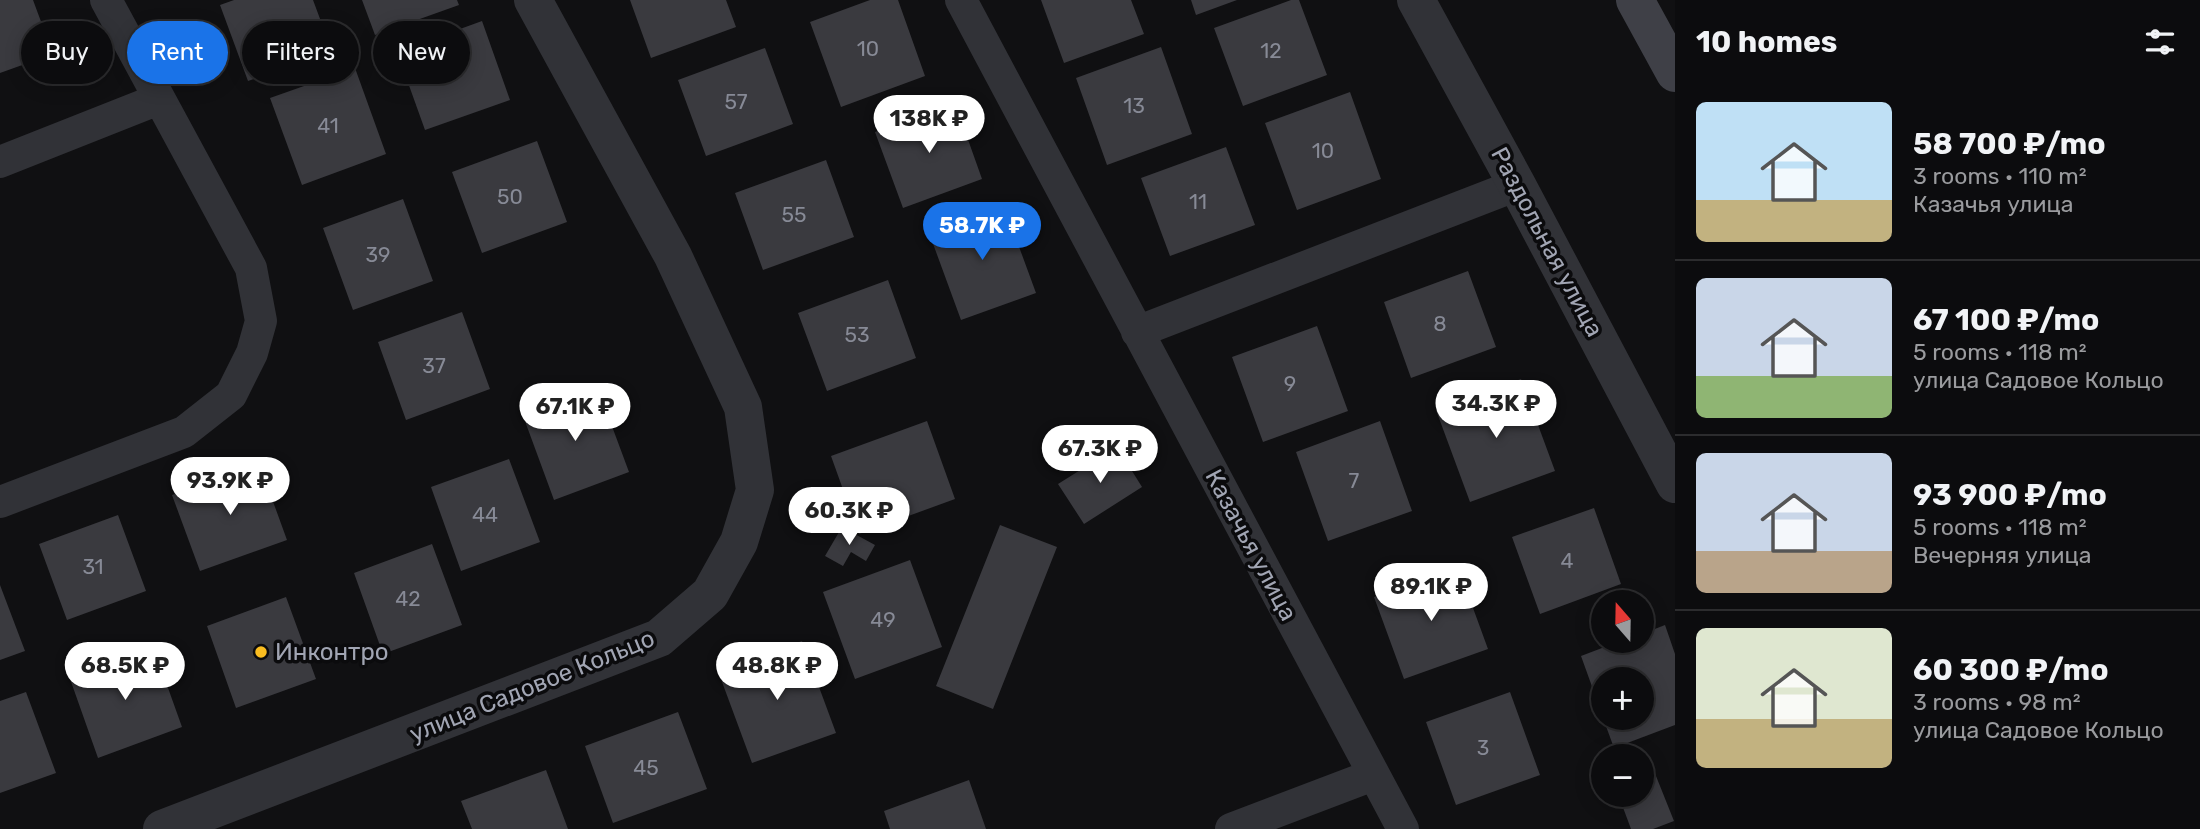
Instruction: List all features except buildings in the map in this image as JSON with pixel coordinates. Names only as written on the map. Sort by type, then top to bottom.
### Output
[{"type":"main road","points":[[1635,0],[1675,73]]},
{"type":"street","points":[[0,502],[184,432],[230,395],[252,353],[261,321],[251,268],[106,0]]},
{"type":"street","name":"улица Садовое Кольцо","points":[[162,829],[659,638],[709,594],[738,542],[755,490],[743,407],[673,256],[533,0]]},
{"type":"street","name":"Казачья улица","points":[[961,0],[1403,829]]},
{"type":"street","name":"Раздольная улица","points":[[1416,0],[1675,484]]},
{"type":"street","points":[[0,162],[159,99]]},
{"type":"street","points":[[1137,332],[1517,185]]},
{"type":"street","points":[[1231,829],[1373,775]]},
{"type":"place","name":"Инконтро","points":[[261,652]]}]
